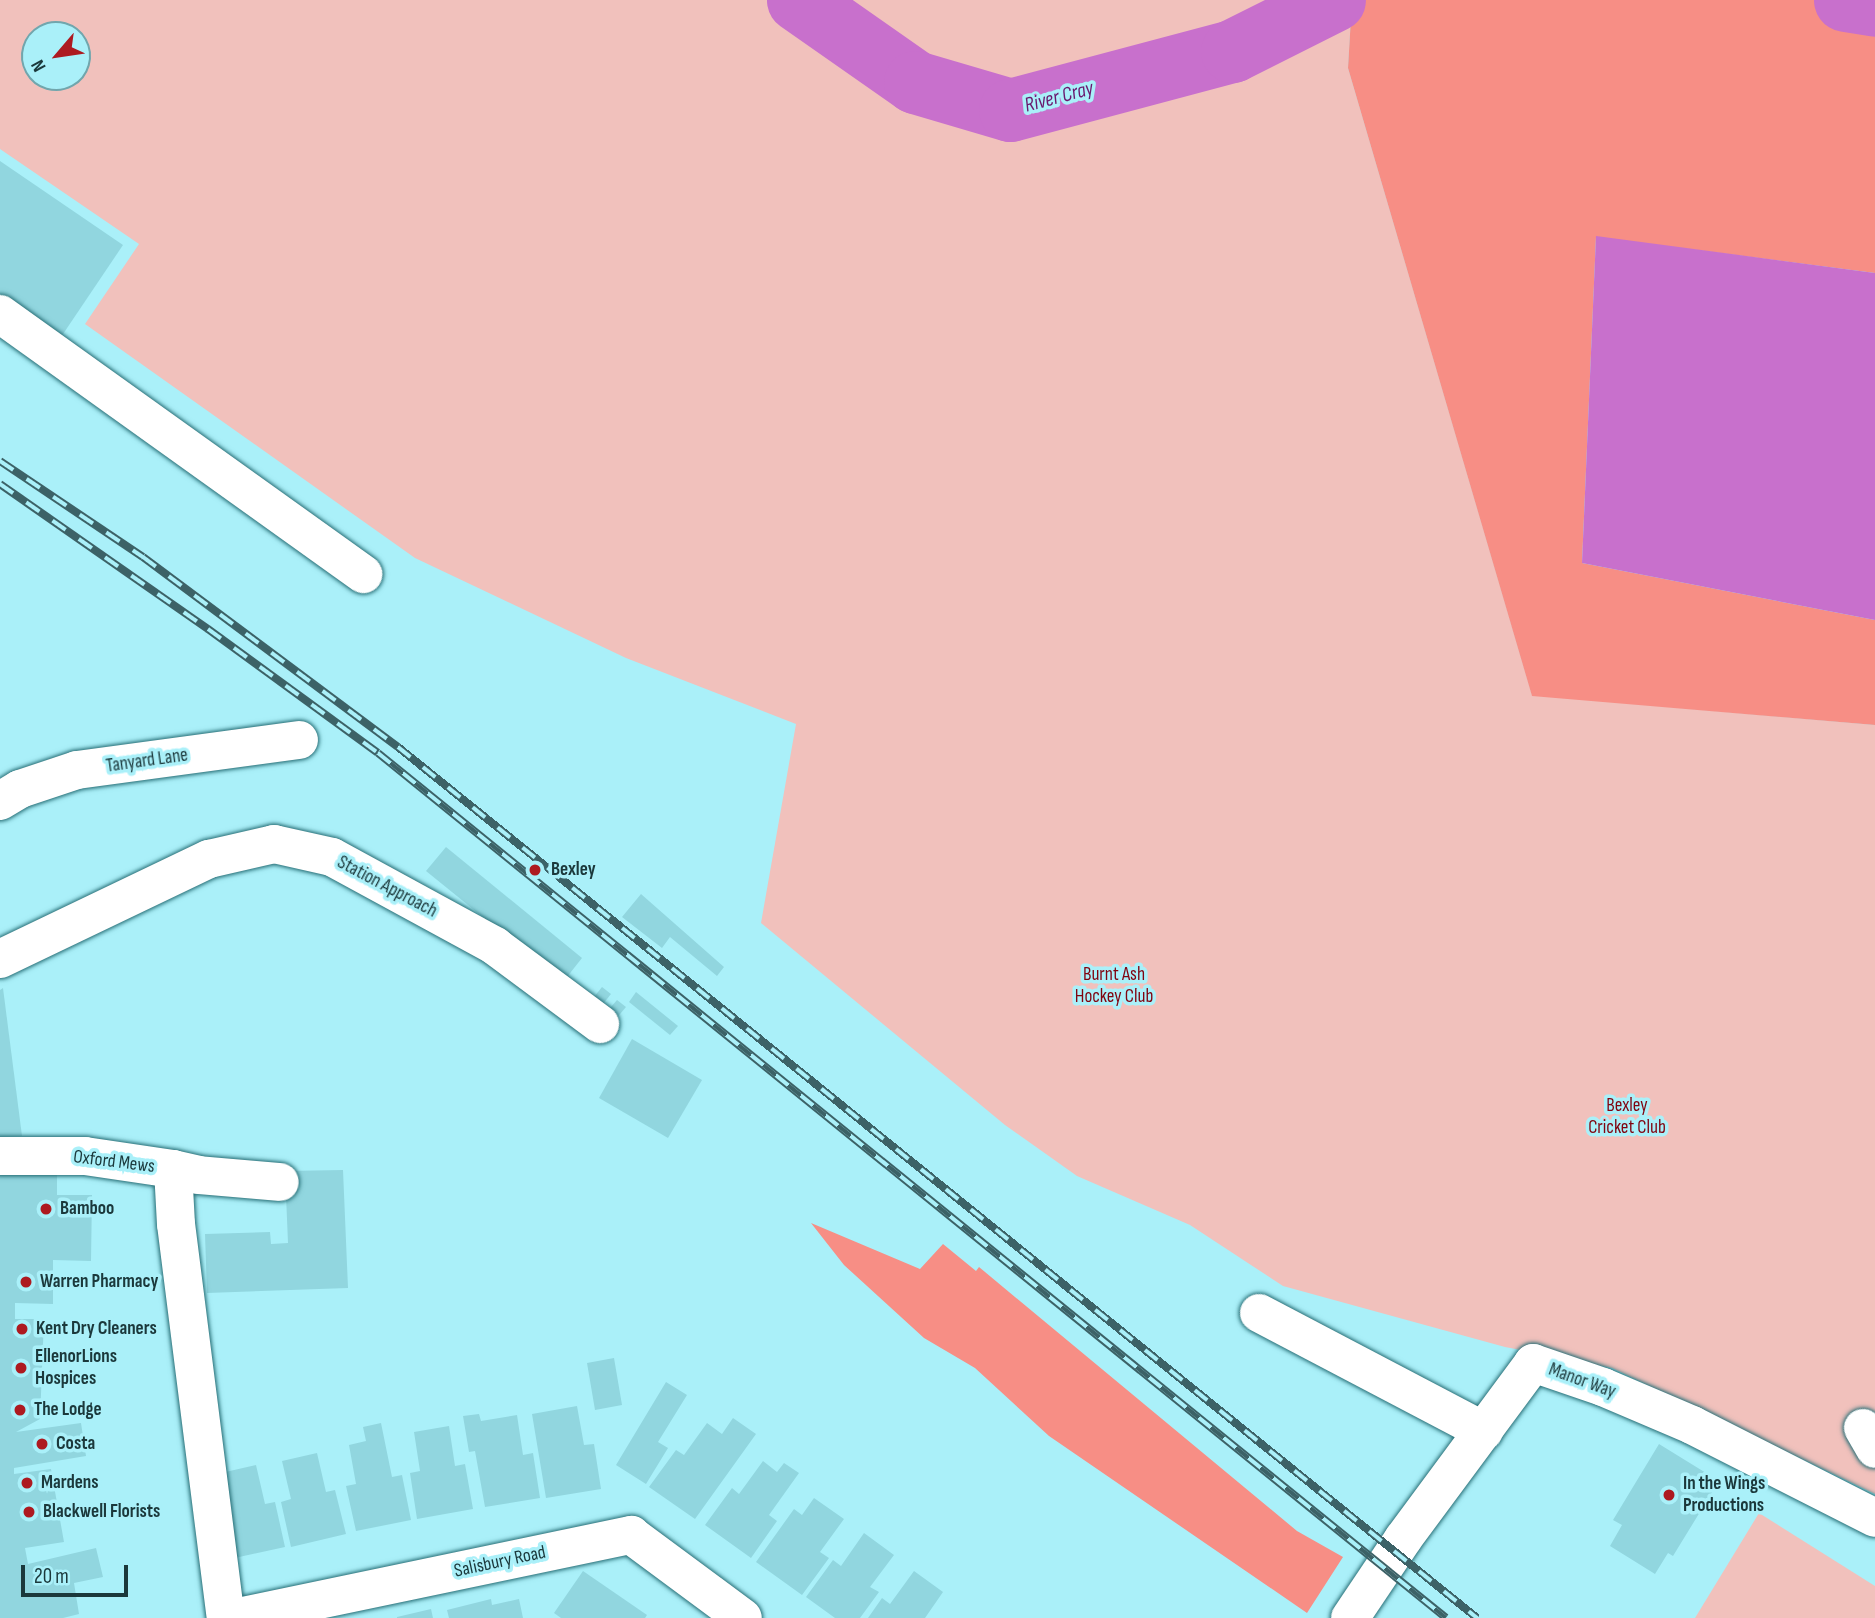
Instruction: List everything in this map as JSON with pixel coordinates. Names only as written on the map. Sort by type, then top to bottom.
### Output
[{"type":"street","points":[[0,314],[363,574]]},
{"type":"street","name":"Tanyard Lane","points":[[0,801],[20,789],[77,770],[299,740]]},
{"type":"street","name":"Station Approach","points":[[0,959],[209,859],[274,844],[332,857],[495,946],[600,1024]]},
{"type":"street","name":"Oxford Mews","points":[[0,1156],[85,1156],[173,1169],[176,1224],[226,1618]]},
{"type":"street","points":[[173,1169],[198,1175],[280,1182]]},
{"type":"street","points":[[1259,1313],[1484,1431]]},
{"type":"street","name":"Manor Way","points":[[1350,1618],[1403,1539],[1532,1363],[1603,1387],[1692,1425],[1875,1518]]},
{"type":"street","name":"Salisbury Road","points":[[233,1618],[631,1535],[743,1618]]},
{"type":"green space","points":[[0,0],[1352,0],[1348,68],[1532,695],[1875,725],[1875,1494],[1612,1368],[1505,1347],[1283,1286],[1190,1225],[1077,1176],[1005,1125],[761,923],[796,724],[626,658],[415,558],[85,324],[139,244],[0,149]]},
{"type":"green space","points":[[1759,1513],[1875,1586],[1875,1618],[1695,1618]]},
{"type":"shaded area","points":[[1352,0],[1875,0],[1875,273],[1596,237],[1582,563],[1875,620],[1875,725],[1532,696],[1348,68]]},
{"type":"shaded area","points":[[1596,236],[1875,273],[1875,620],[1582,563]]},
{"type":"shaded area","points":[[811,1223],[920,1269],[943,1244],[976,1271],[979,1267],[1297,1531],[1343,1557],[1307,1613],[1049,1436],[975,1368],[924,1338],[844,1265]]},
{"type":"building","points":[[0,161],[123,245],[59,340],[0,300]]},
{"type":"building","name":"Bexley","points":[[446,847],[582,958],[563,982],[426,871]]},
{"type":"building","points":[[641,894],[724,967],[717,976],[670,937],[662,948],[622,917]]},
{"type":"building","points":[[602,987],[611,994],[599,1009],[590,1002]]},
{"type":"building","points":[[3,988],[22,1136],[0,1137],[0,990]]},
{"type":"building","points":[[636,992],[678,1026],[670,1035],[629,1002]]},
{"type":"building","points":[[617,1000],[626,1007],[614,1021],[605,1014]]},
{"type":"building","points":[[632,1039],[702,1080],[668,1138],[599,1098]]},
{"type":"building","points":[[343,1170],[348,1288],[207,1293],[205,1234],[270,1232],[271,1244],[288,1243],[285,1171]]},
{"type":"building","points":[[0,1173],[57,1175],[57,1195],[92,1195],[91,1261],[53,1260],[53,1304],[15,1303],[15,1319],[44,1319],[40,1419],[16,1432],[81,1423],[86,1456],[14,1468],[14,1474],[51,1469],[64,1542],[25,1548],[28,1564],[96,1548],[103,1577],[74,1583],[79,1614],[63,1618],[0,1618]]},
{"type":"building","points":[[614,1358],[622,1405],[595,1410],[587,1363]]},
{"type":"building","points":[[666,1382],[687,1395],[658,1442],[668,1448],[646,1484],[616,1465]]},
{"type":"building","points":[[577,1406],[584,1445],[594,1444],[601,1489],[546,1498],[532,1414]]},
{"type":"building","points":[[479,1414],[481,1421],[517,1415],[523,1455],[533,1453],[540,1498],[485,1507],[475,1451],[469,1452],[463,1416]]},
{"type":"building","points":[[733,1418],[756,1434],[695,1519],[649,1487],[676,1450],[684,1455],[707,1423],[722,1434]]},
{"type":"building","points":[[381,1423],[392,1477],[402,1475],[411,1520],[356,1531],[346,1486],[356,1484],[349,1445],[366,1441],[363,1427]]},
{"type":"building","points":[[449,1426],[455,1466],[465,1464],[473,1509],[417,1519],[410,1473],[420,1471],[414,1432]]},
{"type":"building","name":"In the Wings Productions","points":[[1659,1444],[1719,1481],[1673,1556],[1668,1553],[1655,1574],[1610,1546],[1622,1525],[1613,1520]]},
{"type":"building","points":[[317,1453],[326,1492],[335,1490],[346,1534],[291,1547],[281,1502],[291,1499],[282,1461]]},
{"type":"building","points":[[763,1461],[777,1472],[784,1463],[799,1473],[769,1515],[777,1521],[751,1558],[705,1525],[732,1488],[739,1494]]},
{"type":"building","points":[[256,1465],[265,1504],[275,1502],[285,1547],[230,1559],[221,1473]]},
{"type":"building","points":[[814,1498],[844,1519],[820,1552],[829,1558],[802,1595],[756,1562],[794,1509],[802,1515]]},
{"type":"building","points":[[864,1533],[894,1555],[870,1587],[879,1592],[860,1618],[835,1618],[806,1597],[833,1560],[841,1566]]},
{"type":"building","points":[[583,1571],[647,1615],[645,1618],[561,1618],[554,1613]]},
{"type":"building","points":[[914,1571],[943,1592],[925,1618],[868,1618],[882,1598],[890,1604]]},
{"type":"building","points":[[491,1599],[492,1605],[519,1599],[523,1618],[449,1618],[447,1610]]},
{"type":"building","points":[[431,1609],[433,1618],[397,1618],[397,1617]]},
{"type":"waterway","name":"River Cray","points":[[798,0],[915,82],[1010,110],[1232,51],[1334,0]]},
{"type":"waterway","name":"River Cray","points":[[1845,0],[1875,5]]},
{"type":"railway","points":[[0,461],[143,557],[398,747],[1477,1618]]},
{"type":"railway","points":[[0,484],[208,629],[378,753],[1446,1618]]},
{"type":"place","name":"Bexley","points":[[535,870]]},
{"type":"place","name":"Bamboo","points":[[46,1209]]},
{"type":"place","name":"Warren Pharmacy","points":[[26,1282]]},
{"type":"place","name":"Kent Dry Cleaners","points":[[22,1329]]},
{"type":"place","name":"EllenorLions Hospices","points":[[21,1368]]},
{"type":"place","name":"The Lodge","points":[[20,1410]]},
{"type":"place","name":"Costa","points":[[42,1444]]},
{"type":"place","name":"Mardens","points":[[27,1483]]},
{"type":"place","name":"In the Wings Productions","points":[[1669,1495]]},
{"type":"place","name":"Blackwell Florists","points":[[29,1512]]},
{"type":"park label","name":"Burnt Ash Hockey Club","points":[[1114,986]]},
{"type":"park label","name":"Bexley Cricket Club","points":[[1627,1117]]}]
